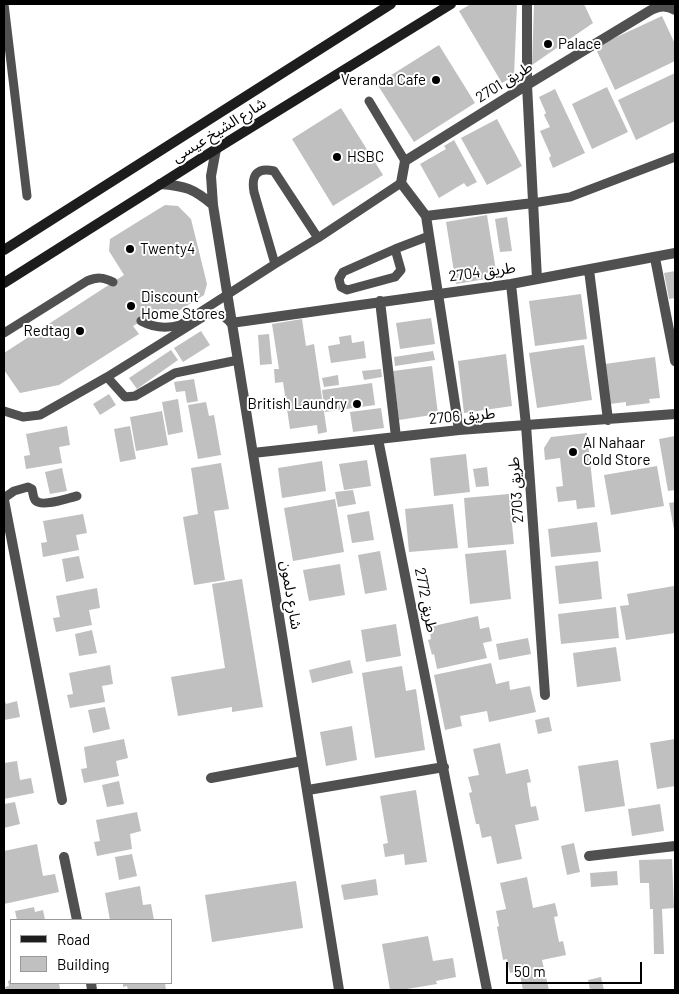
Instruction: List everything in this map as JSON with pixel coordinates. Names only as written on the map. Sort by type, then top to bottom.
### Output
[{"type":"main road","name":"شارع الشيخ عيسى","points":[[4,250],[391,4]]},
{"type":"main road","name":"شارع الشيخ عيسى","points":[[4,283],[451,4]]},
{"type":"street","points":[[527,4],[527,85],[537,278]]},
{"type":"street","name":"طريق 2701","points":[[405,161],[651,10],[660,6],[669,6],[675,10]]},
{"type":"street","name":"شارع دلمون","points":[[216,149],[211,176],[213,205],[226,294],[339,990]]},
{"type":"street","points":[[405,161],[400,183],[426,216],[459,430]]},
{"type":"street","points":[[160,184],[190,188],[213,205]]},
{"type":"street","points":[[426,216],[534,203]]},
{"type":"street","name":"طريق 2704","points":[[231,322],[511,284],[675,253]]},
{"type":"street","points":[[655,258],[675,361]]},
{"type":"street","points":[[589,270],[608,420]]},
{"type":"street","name":"طريق 2703","points":[[511,284],[526,425],[546,695]]},
{"type":"street","points":[[380,301],[396,437]]},
{"type":"street","name":"طريق 2706","points":[[253,453],[459,430],[675,414]]},
{"type":"street","name":"طريق 2772","points":[[378,438],[487,990]]},
{"type":"street","points":[[4,499],[62,800]]},
{"type":"street","points":[[211,778],[302,761]]},
{"type":"street","points":[[308,790],[444,767]]},
{"type":"street","points":[[588,856],[675,846]]},
{"type":"street","points":[[64,857],[77,919]]},
{"type":"lane","points":[[4,4],[27,196]]},
{"type":"lane","points":[[369,101],[405,161]]},
{"type":"lane","points":[[534,203],[570,198],[675,157]]},
{"type":"lane","points":[[275,264],[252,182],[256,173],[264,169],[274,171],[318,238]]},
{"type":"lane","points":[[141,321],[157,327],[169,328],[180,325],[226,294],[318,238],[400,183]]},
{"type":"lane","points":[[395,249],[401,270],[395,277],[347,290],[341,287],[339,279],[341,273],[395,249],[429,236]]},
{"type":"lane","points":[[4,333],[87,281],[105,278],[113,282]]},
{"type":"lane","points":[[4,411],[23,417],[40,415],[108,377],[208,314],[222,316],[231,322]]},
{"type":"lane","points":[[108,377],[125,397],[135,396],[175,373],[238,360]]},
{"type":"lane","points":[[4,499],[14,491],[28,487],[32,489],[36,502],[43,504],[77,496]]},
{"type":"building","points":[[471,4],[517,4],[514,76],[502,83],[459,11]]},
{"type":"building","name":"Palace","points":[[534,4],[584,4],[593,23],[532,65]]},
{"type":"building","points":[[662,16],[675,44],[675,61],[615,90],[595,47]]},
{"type":"building","points":[[439,45],[475,103],[414,142],[377,84]]},
{"type":"building","points":[[675,73],[675,121],[636,140],[618,100]]},
{"type":"building","points":[[607,87],[628,132],[592,149],[572,104]]},
{"type":"building","points":[[555,89],[585,153],[553,168],[549,158],[551,156],[540,131],[550,127],[544,115],[546,113],[539,97]]},
{"type":"building","name":"HSBC","points":[[341,108],[383,175],[333,206],[292,139]]},
{"type":"building","points":[[497,119],[522,166],[487,185],[461,138]]},
{"type":"building","points":[[454,140],[477,182],[467,187],[464,183],[439,198],[420,164],[446,149],[444,146]]},
{"type":"building","name":"Discount Home Stores","points":[[165,205],[178,206],[191,219],[207,284],[204,295],[164,320],[149,317],[133,326],[139,334],[59,385],[20,393],[4,370],[4,353],[124,275],[109,251],[110,239]]},
{"type":"building","points":[[487,215],[497,277],[456,284],[446,222]]},
{"type":"building","points":[[507,217],[512,251],[500,252],[495,219]]},
{"type":"building","points":[[675,271],[675,298],[669,299],[664,273]]},
{"type":"building","points":[[581,294],[587,339],[535,346],[529,301]]},
{"type":"building","points":[[431,318],[435,344],[400,349],[396,323]]},
{"type":"building","points":[[302,319],[306,346],[314,344],[327,432],[318,434],[317,425],[290,429],[283,382],[275,383],[274,369],[279,369],[272,324]]},
{"type":"building","points":[[201,331],[210,345],[183,362],[174,348]]},
{"type":"building","points":[[269,334],[272,364],[260,365],[258,335]]},
{"type":"building","points":[[351,335],[352,343],[364,341],[366,358],[331,363],[328,346],[340,344],[339,337]]},
{"type":"building","points":[[584,345],[592,400],[537,408],[529,353]]},
{"type":"building","points":[[171,350],[178,360],[137,389],[129,378]]},
{"type":"building","points":[[433,351],[435,360],[395,366],[394,357]]},
{"type":"building","points":[[506,354],[512,406],[464,413],[458,361]]},
{"type":"building","points":[[655,357],[660,398],[649,399],[650,403],[626,406],[626,402],[610,404],[605,364]]},
{"type":"building","points":[[432,366],[438,414],[399,420],[393,371]]},
{"type":"building","points":[[381,369],[382,377],[364,380],[362,371]]},
{"type":"building","points":[[338,375],[339,385],[324,387],[322,378]]},
{"type":"building","points":[[194,379],[198,401],[187,403],[185,391],[176,392],[174,382]]},
{"type":"building","points":[[372,383],[375,405],[325,412],[322,390]]},
{"type":"building","points":[[109,394],[116,405],[100,415],[93,404]]},
{"type":"building","points":[[178,399],[183,432],[168,435],[162,402]]},
{"type":"building","points":[[206,402],[209,416],[214,415],[221,455],[198,459],[188,405]]},
{"type":"building","points":[[381,408],[384,428],[353,432],[350,412]]},
{"type":"building","points":[[162,411],[168,445],[136,451],[130,417]]},
{"type":"building","points":[[67,426],[70,445],[59,447],[62,463],[26,469],[24,456],[30,455],[26,434]]},
{"type":"building","points":[[130,426],[136,459],[120,462],[114,429]]},
{"type":"building","points":[[587,433],[595,507],[577,509],[576,500],[558,502],[556,487],[563,486],[560,458],[545,460],[544,448],[551,437]]},
{"type":"building","points":[[675,436],[675,490],[668,491],[659,439]]},
{"type":"building","points":[[466,454],[470,492],[434,496],[430,458]]},
{"type":"building","points":[[367,460],[371,486],[344,490],[339,464]]},
{"type":"building","points":[[322,461],[326,491],[282,498],[278,468]]},
{"type":"building","points":[[221,463],[229,509],[214,511],[225,580],[194,585],[183,517],[198,514],[191,468]]},
{"type":"building","points":[[657,466],[664,506],[611,515],[604,475]]},
{"type":"building","points":[[487,467],[489,486],[476,487],[473,469]]},
{"type":"building","points":[[62,468],[67,491],[50,494],[45,472]]},
{"type":"building","points":[[353,490],[356,504],[338,507],[335,492]]},
{"type":"building","points":[[509,494],[514,544],[468,548],[464,498]]},
{"type":"building","points":[[335,499],[344,552],[293,561],[284,508]]},
{"type":"building","points":[[675,502],[675,530],[674,530],[669,503]]},
{"type":"building","points":[[453,504],[458,548],[409,552],[405,509]]},
{"type":"building","points":[[369,511],[374,540],[352,543],[347,515]]},
{"type":"building","points":[[83,514],[87,533],[76,535],[79,550],[43,557],[41,543],[47,542],[43,521]]},
{"type":"building","points":[[597,522],[601,552],[551,557],[548,529]]},
{"type":"building","points":[[506,550],[511,599],[470,604],[465,554]]},
{"type":"building","points":[[380,551],[387,590],[365,594],[358,555]]},
{"type":"building","points":[[79,556],[84,578],[66,582],[62,559]]},
{"type":"building","points":[[598,561],[602,599],[559,604],[555,566]]},
{"type":"building","points":[[340,564],[345,595],[309,601],[303,570]]},
{"type":"building","points":[[242,579],[263,707],[232,712],[232,707],[178,716],[171,677],[225,668],[212,584]]},
{"type":"building","points":[[674,586],[675,633],[626,640],[620,606],[629,605],[627,594]]},
{"type":"building","points":[[97,588],[100,608],[89,610],[92,625],[56,632],[53,618],[60,617],[56,596]]},
{"type":"building","points":[[616,607],[619,638],[561,644],[558,614]]},
{"type":"building","points":[[478,616],[480,629],[489,627],[492,641],[483,643],[487,658],[437,669],[434,654],[432,655],[428,640],[431,639],[429,627]]},
{"type":"building","points":[[396,624],[401,656],[366,662],[361,630]]},
{"type":"building","points":[[92,630],[97,653],[79,656],[75,634]]},
{"type":"building","points":[[528,638],[531,654],[499,660],[496,644]]},
{"type":"building","points":[[616,647],[621,681],[577,687],[573,653]]},
{"type":"building","points":[[350,660],[353,673],[312,683],[309,670]]},
{"type":"building","points":[[491,663],[496,684],[509,681],[510,690],[530,686],[536,712],[489,722],[487,711],[460,716],[462,726],[445,730],[434,675]]},
{"type":"building","points":[[110,665],[113,684],[102,686],[105,702],[70,708],[67,695],[73,694],[69,673]]},
{"type":"building","points":[[402,666],[406,691],[416,689],[425,750],[375,758],[362,673]]},
{"type":"building","points":[[4,699],[6,704],[17,701],[20,717],[4,720]]},
{"type":"building","points":[[105,707],[110,729],[93,733],[88,710]]},
{"type":"building","points":[[549,717],[552,731],[538,734],[535,720]]},
{"type":"building","points":[[352,726],[357,760],[326,766],[320,732]]},
{"type":"building","points":[[124,739],[128,758],[116,761],[119,776],[84,783],[81,769],[87,768],[84,747]]},
{"type":"building","points":[[675,739],[675,786],[657,789],[650,743]]},
{"type":"building","points":[[500,743],[506,774],[528,769],[531,782],[527,783],[531,807],[536,806],[539,820],[515,825],[522,859],[497,864],[491,836],[482,838],[479,824],[476,824],[469,793],[472,792],[468,777],[479,775],[473,749]]},
{"type":"building","points":[[618,760],[625,806],[585,812],[578,766]]},
{"type":"building","points":[[17,761],[20,780],[31,778],[34,793],[4,799],[4,763]]},
{"type":"building","points":[[119,781],[124,804],[107,807],[102,785]]},
{"type":"building","points":[[416,790],[427,862],[405,865],[404,854],[385,857],[383,844],[388,843],[380,796]]},
{"type":"building","points":[[15,802],[20,824],[4,828],[4,804]]},
{"type":"building","points":[[660,804],[664,831],[632,836],[628,809]]},
{"type":"building","points":[[137,812],[141,831],[130,834],[132,849],[97,856],[94,842],[100,841],[96,820]]},
{"type":"building","points":[[574,843],[580,872],[567,875],[561,846]]},
{"type":"building","points":[[37,844],[43,876],[55,874],[59,892],[4,904],[4,851]]},
{"type":"building","points":[[132,854],[137,876],[119,880],[115,857]]},
{"type":"building","points":[[672,859],[674,908],[662,909],[664,954],[654,954],[653,909],[650,909],[649,883],[640,883],[639,860]]},
{"type":"building","points":[[617,871],[618,885],[591,887],[590,873]]},
{"type":"building","points":[[527,877],[533,908],[555,903],[558,916],[554,917],[559,942],[563,941],[566,955],[542,960],[549,990],[523,990],[519,971],[510,973],[507,959],[503,960],[496,911],[506,909],[500,883]]},
{"type":"building","points":[[376,879],[378,895],[344,900],[341,885]]},
{"type":"building","points":[[296,881],[303,928],[212,942],[205,895]]},
{"type":"building","points":[[140,886],[143,905],[151,904],[154,919],[110,919],[105,893]]},
{"type":"building","points":[[34,907],[35,912],[43,910],[45,919],[17,919],[15,911]]},
{"type":"building","points":[[428,936],[433,961],[453,958],[456,977],[436,981],[437,984],[390,990],[382,944]]},
{"type":"building","points":[[601,977],[604,990],[590,990],[588,980]]},
{"type":"building","points":[[10,980],[10,984],[59,984],[60,989],[6,990],[5,987],[9,986],[8,981]]},
{"type":"building","points":[[123,984],[165,984],[166,990],[128,990],[127,986],[123,987]]},
{"type":"place","name":"Palace","points":[[548,44]]},
{"type":"place","name":"Veranda Cafe","points":[[436,80]]},
{"type":"place","name":"HSBC","points":[[337,157]]},
{"type":"place","name":"Twenty4","points":[[130,249]]},
{"type":"place","name":"Discount Home Stores","points":[[131,306]]},
{"type":"place","name":"Redtag","points":[[80,331]]},
{"type":"place","name":"British Laundry","points":[[357,404]]},
{"type":"place","name":"Al Nahaar Cold Store","points":[[573,452]]}]
